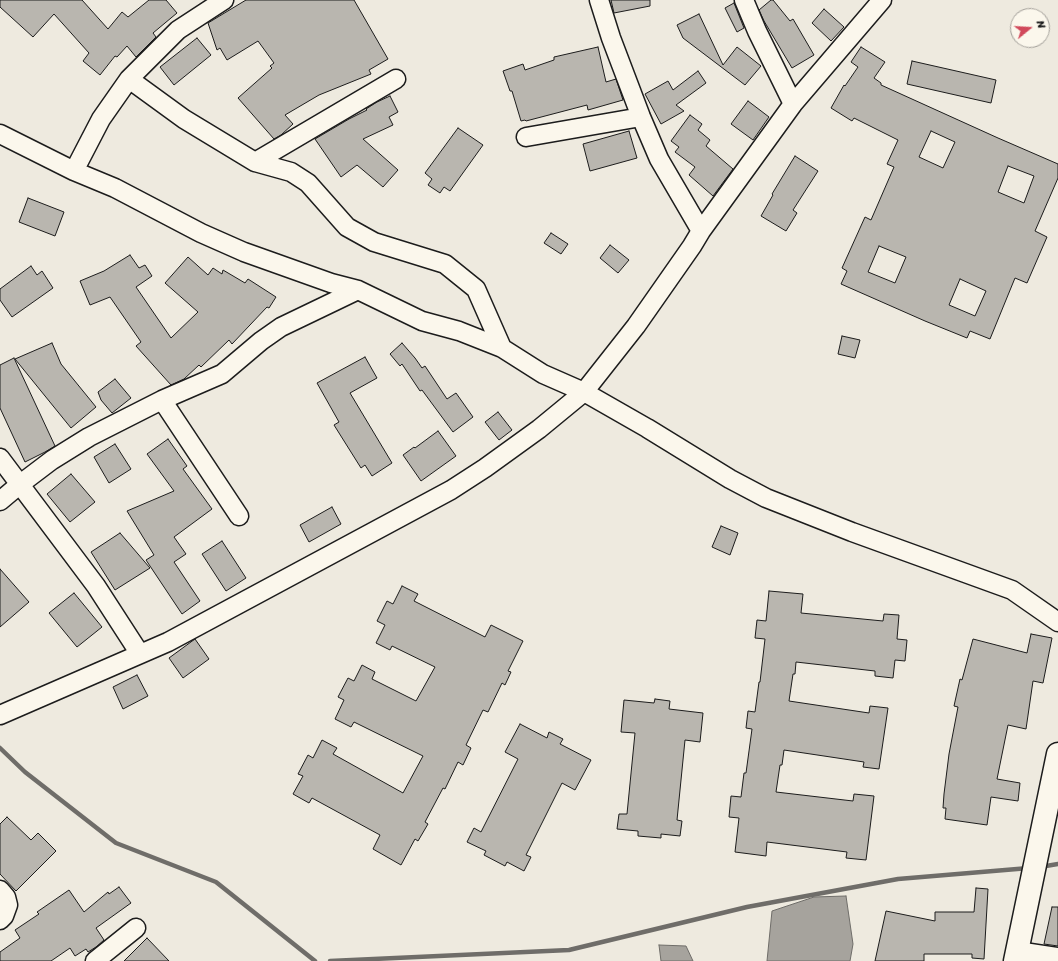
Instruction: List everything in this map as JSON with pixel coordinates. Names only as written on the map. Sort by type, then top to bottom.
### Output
[{"type":"main road","points":[[1016,956],[1058,754]]},
{"type":"street","points":[[74,171],[101,120],[129,79],[178,30],[224,0]]},
{"type":"street","points":[[599,0],[611,38],[641,117],[659,159],[701,231]]},
{"type":"street","points":[[744,0],[757,31],[793,104]]},
{"type":"street","points":[[0,715],[168,642],[451,490],[485,468],[533,433],[584,392],[636,326],[701,231],[793,104],[882,0]]},
{"type":"street","points":[[129,79],[184,119],[255,162],[290,172],[308,183],[347,227],[374,242],[445,264],[476,289],[502,348]]},
{"type":"street","points":[[255,162],[396,79]]},
{"type":"street","points":[[526,137],[641,117]]},
{"type":"street","points":[[0,134],[74,171],[115,188],[201,233],[244,252],[331,283],[358,290],[422,321],[459,331],[502,348],[543,374],[584,392],[647,428],[730,479],[766,498],[852,532],[1012,590],[1058,622]]},
{"type":"street","points":[[0,501],[52,460],[89,437],[162,400],[222,374],[261,341],[281,328],[358,290]]},
{"type":"street","points":[[162,400],[238,516]]},
{"type":"street","points":[[0,458],[96,586],[140,654]]},
{"type":"street","points":[[0,890],[6,897],[8,905],[4,916],[0,920]]},
{"type":"street","points":[[95,961],[136,928]]},
{"type":"street","points":[[1016,956],[1058,957]]},
{"type":"shaded area","points":[[846,896],[853,944],[850,961],[767,961],[772,911],[814,897]]},
{"type":"shaded area","points":[[659,945],[686,946],[693,961],[661,961]]},
{"type":"building","points":[[0,0],[82,0],[108,29],[122,12],[128,17],[149,0],[166,0],[177,13],[153,33],[156,37],[136,57],[127,46],[117,57],[115,56],[100,75],[83,61],[89,53],[54,14],[33,37],[0,7]]},
{"type":"building","points":[[246,0],[354,0],[388,59],[369,70],[371,74],[319,95],[285,115],[293,124],[274,139],[238,98],[272,68],[270,66],[274,63],[258,41],[227,60],[220,48],[217,50],[208,23]]},
{"type":"building","points":[[611,0],[650,0],[650,6],[614,13]]},
{"type":"building","points":[[773,0],[790,21],[793,19],[814,55],[792,68],[759,10]]},
{"type":"building","points":[[734,3],[744,28],[737,32],[725,8]]},
{"type":"building","points":[[824,9],[844,27],[831,41],[812,23]]},
{"type":"building","points":[[699,14],[723,65],[737,47],[761,66],[745,85],[683,38],[677,25]]},
{"type":"building","points":[[197,38],[211,55],[174,85],[160,67]]},
{"type":"building","points":[[598,47],[606,82],[616,79],[623,100],[588,110],[587,105],[521,121],[512,91],[510,91],[503,71],[523,64],[525,70],[554,60],[554,57]]},
{"type":"building","points":[[861,47],[885,62],[874,78],[881,83],[881,85],[1058,164],[1058,178],[1035,231],[1047,237],[1027,283],[1015,278],[990,339],[970,331],[967,338],[841,284],[847,271],[842,268],[865,217],[871,220],[894,167],[887,164],[898,140],[854,118],[852,121],[831,108],[844,85],[845,86],[858,67],[851,62]],"holes":[[[931,131],[955,142],[943,168],[919,157]],[[1008,166],[1034,176],[1024,203],[998,192]],[[879,246],[906,257],[895,283],[868,272]],[[960,279],[986,291],[975,316],[949,305]]]},
{"type":"building","points":[[912,61],[996,80],[991,103],[907,84]]},
{"type":"building","points":[[698,71],[706,83],[676,105],[684,111],[661,124],[645,94],[668,81],[673,90]]},
{"type":"building","points":[[390,96],[398,112],[389,117],[393,125],[363,139],[398,170],[383,187],[357,165],[341,177],[315,139],[367,110],[366,109],[377,102]]},
{"type":"building","points":[[748,101],[769,117],[753,140],[731,124]]},
{"type":"building","points":[[690,115],[702,124],[698,130],[710,140],[706,146],[733,169],[713,196],[689,175],[695,167],[675,152],[679,147],[671,141]]},
{"type":"building","points":[[458,128],[483,145],[450,191],[444,187],[440,193],[428,185],[432,179],[425,173]]},
{"type":"building","points":[[629,131],[637,158],[590,171],[583,144]]},
{"type":"building","points":[[795,156],[818,171],[793,210],[797,213],[786,231],[761,216],[773,195],[772,194]]},
{"type":"building","points":[[28,198],[64,212],[55,236],[19,222]]},
{"type":"building","points":[[551,233],[568,244],[561,254],[544,243]]},
{"type":"building","points":[[610,245],[629,260],[618,273],[600,258]]},
{"type":"building","points":[[130,255],[139,268],[145,265],[152,276],[136,287],[171,338],[198,312],[165,283],[188,257],[208,275],[213,268],[222,274],[223,270],[245,283],[248,279],[276,297],[269,308],[267,307],[232,344],[229,340],[201,367],[199,365],[184,379],[171,385],[136,346],[141,342],[110,297],[90,305],[80,281],[104,271]]},
{"type":"building","points":[[31,266],[37,275],[42,271],[53,288],[12,317],[0,300],[0,289]]},
{"type":"building","points":[[842,336],[860,340],[855,358],[838,354]]},
{"type":"building","points":[[52,343],[61,364],[96,407],[71,428],[15,359]]},
{"type":"building","points":[[402,343],[422,368],[425,366],[447,399],[456,393],[473,417],[453,432],[422,390],[420,391],[402,364],[400,366],[390,354]]},
{"type":"building","points":[[365,357],[377,378],[350,393],[392,463],[372,476],[365,465],[361,468],[334,425],[339,422],[317,383]]},
{"type":"building","points":[[14,358],[55,446],[25,462],[0,408],[0,365]]},
{"type":"building","points":[[115,379],[131,398],[112,413],[101,400],[98,392]]},
{"type":"building","points":[[498,412],[512,430],[499,440],[485,422]]},
{"type":"building","points":[[438,431],[456,456],[421,481],[403,455]]},
{"type":"building","points":[[168,439],[187,466],[183,469],[212,509],[174,537],[186,554],[174,562],[200,601],[182,614],[146,560],[154,555],[127,511],[174,491],[147,454]]},
{"type":"building","points":[[115,444],[131,469],[109,483],[94,457]]},
{"type":"building","points":[[71,474],[95,502],[70,522],[47,494]]},
{"type":"building","points":[[332,507],[341,524],[309,542],[300,525]]},
{"type":"building","points":[[721,526],[738,533],[730,555],[712,547]]},
{"type":"building","points":[[120,533],[150,568],[115,590],[91,552]]},
{"type":"building","points":[[222,541],[246,578],[226,591],[202,554]]},
{"type":"building","points":[[0,569],[29,602],[0,627]]},
{"type":"building","points":[[402,586],[418,594],[414,601],[485,637],[491,625],[523,641],[508,671],[511,672],[505,685],[502,683],[488,712],[483,710],[466,745],[471,748],[463,765],[458,762],[445,789],[443,788],[425,822],[428,824],[418,841],[415,839],[401,865],[373,849],[380,835],[312,798],[309,803],[293,794],[303,776],[298,774],[308,755],[313,758],[322,740],[337,748],[333,754],[403,793],[423,756],[354,722],[351,727],[335,719],[344,700],[338,697],[348,678],[354,681],[362,665],[375,672],[372,679],[416,701],[435,667],[392,646],[390,650],[376,643],[385,625],[377,621],[387,601],[393,604]]},
{"type":"building","points":[[769,591],[803,594],[801,613],[883,621],[884,614],[899,615],[897,639],[907,640],[905,661],[895,660],[893,678],[875,676],[875,671],[796,662],[789,701],[869,713],[870,706],[888,708],[879,769],[863,767],[864,762],[784,750],[776,792],[853,801],[854,794],[874,796],[866,860],[846,858],[847,852],[767,842],[766,856],[735,852],[739,818],[729,817],[731,796],[741,797],[744,773],[746,773],[752,729],[746,728],[748,711],[755,712],[765,639],[755,638],[757,620],[766,621]]},
{"type":"building","points":[[74,593],[102,627],[77,647],[49,613]]},
{"type":"building","points":[[1031,634],[1052,638],[1043,683],[1033,681],[1026,729],[1008,725],[997,779],[1020,783],[1018,801],[991,797],[987,825],[945,819],[946,808],[943,808],[944,794],[949,754],[958,707],[954,706],[960,679],[962,680],[973,639],[1027,653]]},
{"type":"building","points":[[195,639],[209,659],[183,678],[169,658]]},
{"type":"building","points":[[137,675],[148,696],[123,709],[113,687]]},
{"type":"building","points":[[655,699],[670,701],[669,709],[703,713],[700,742],[685,740],[677,820],[682,821],[680,836],[661,834],[661,838],[638,836],[638,831],[617,829],[619,814],[627,814],[635,733],[621,732],[624,700],[654,703]]},
{"type":"building","points":[[520,724],[547,738],[549,732],[563,739],[560,744],[591,760],[575,790],[562,783],[526,855],[531,857],[524,871],[507,862],[505,866],[484,855],[486,851],[467,842],[474,828],[481,832],[518,759],[505,752]]},
{"type":"building","points":[[7,817],[31,840],[38,833],[56,851],[16,891],[0,874],[0,824]]},
{"type":"building","points":[[119,887],[131,903],[96,928],[104,940],[88,952],[86,949],[75,956],[70,948],[51,961],[0,961],[0,952],[20,938],[15,930],[39,914],[37,912],[69,890],[84,912],[108,892],[109,894]]},
{"type":"building","points":[[976,888],[988,889],[984,959],[972,958],[972,954],[924,954],[924,961],[875,961],[886,911],[935,921],[935,912],[974,912]]},
{"type":"building","points":[[1052,907],[1058,907],[1058,946],[1044,944]]},
{"type":"building","points":[[147,938],[169,961],[124,961]]},
{"type":"waterway","points":[[0,748],[25,772],[116,843],[216,882],[315,961]]},
{"type":"waterway","points":[[1040,867],[1058,864]]},
{"type":"waterway","points":[[330,961],[569,950],[747,907],[898,879],[1029,868]]}]
